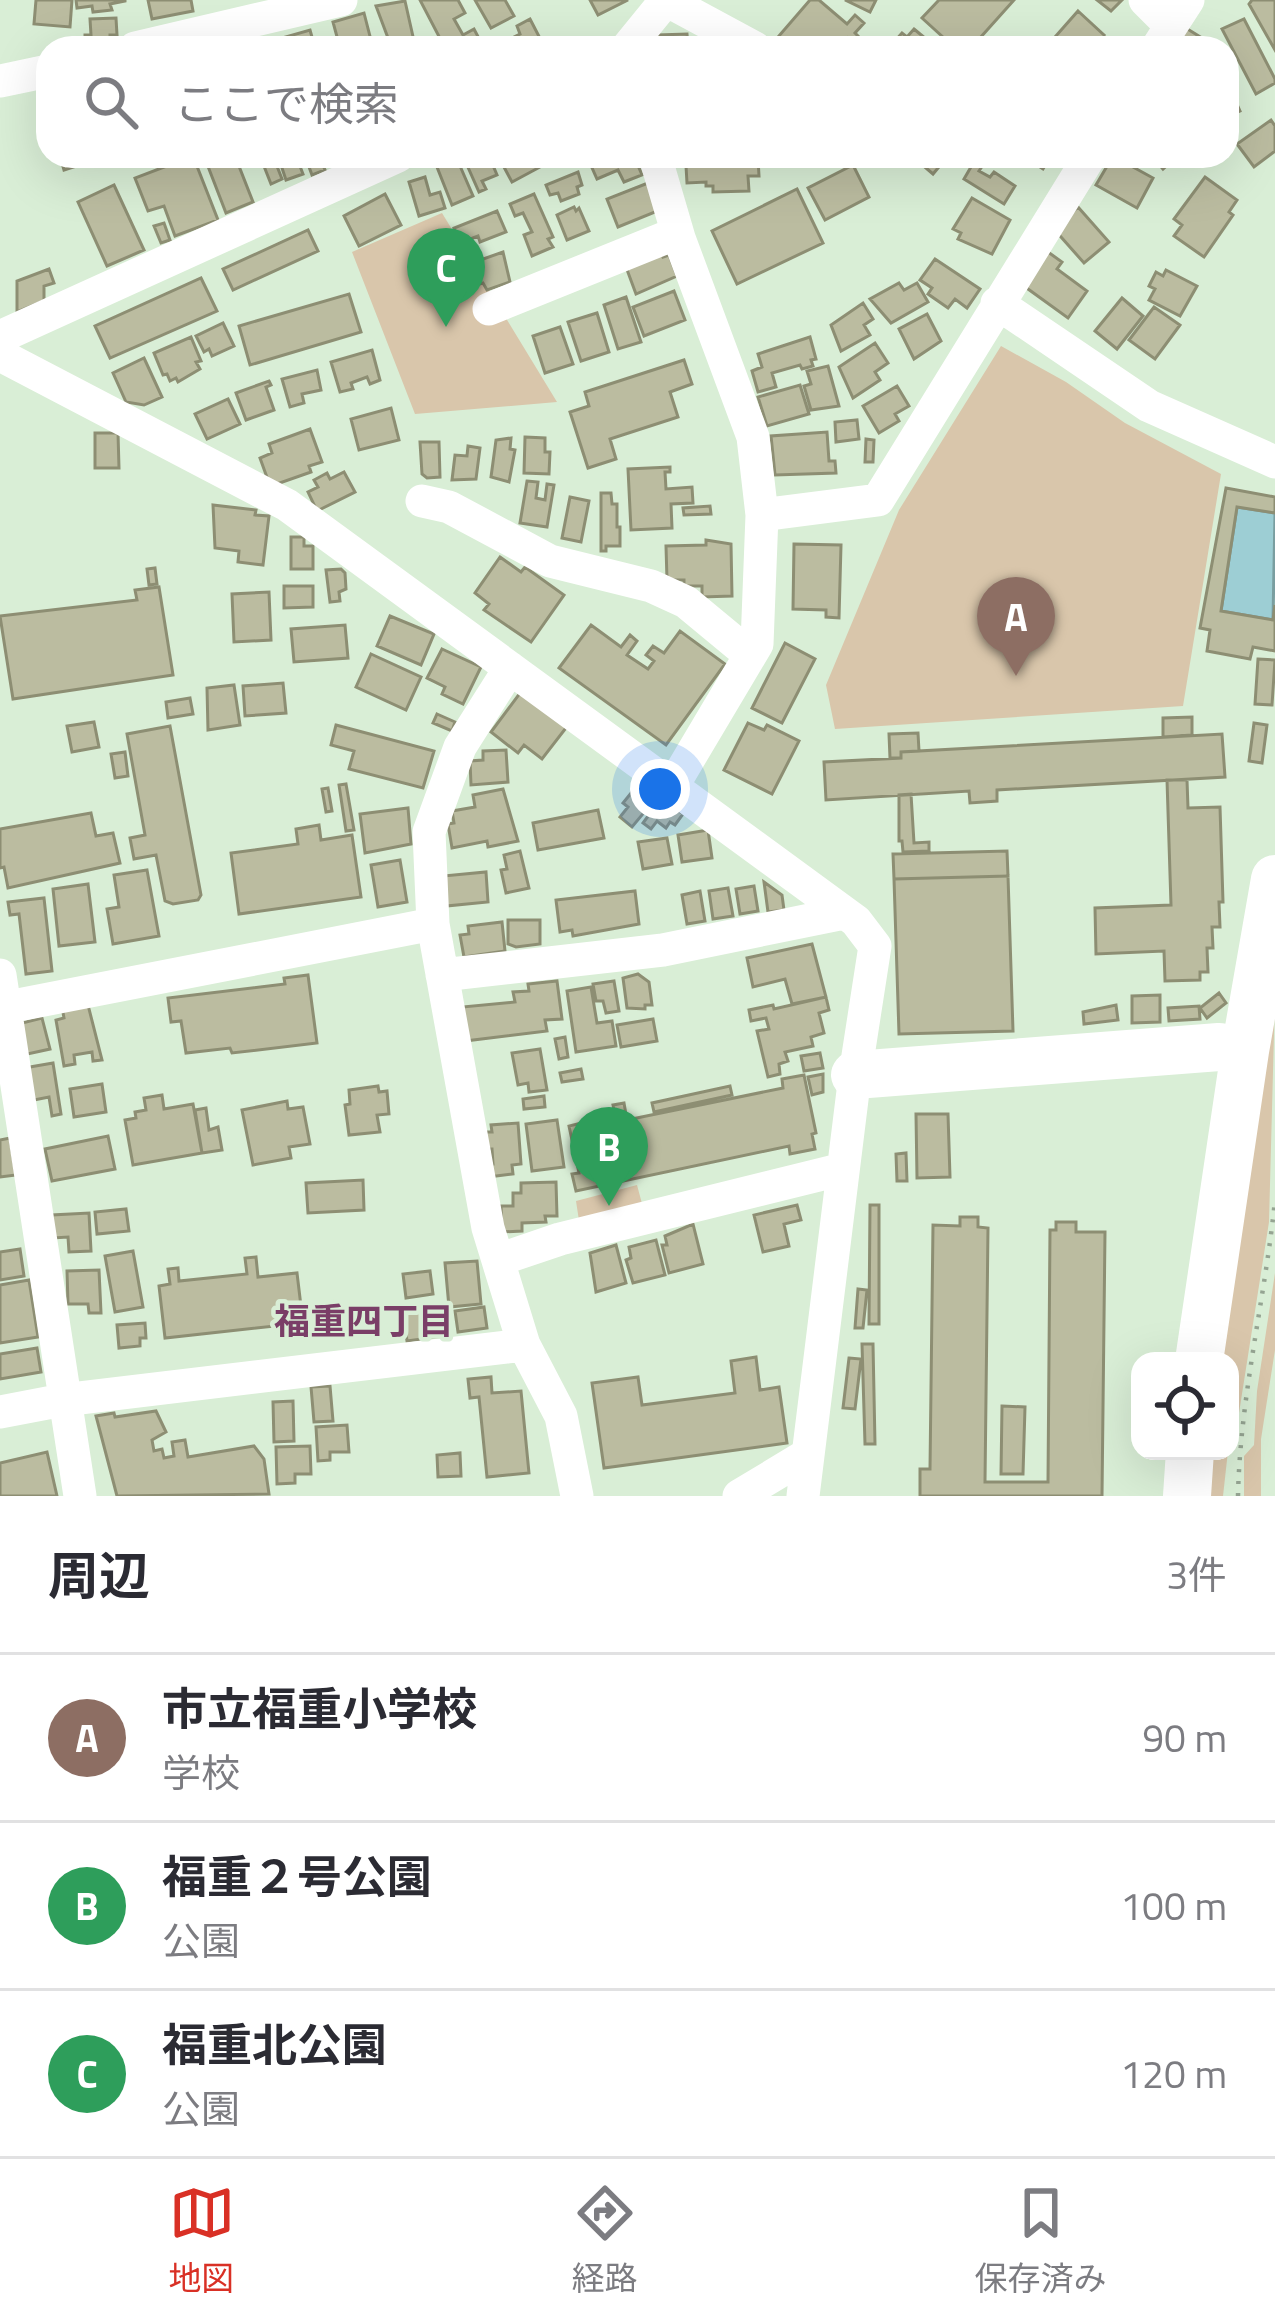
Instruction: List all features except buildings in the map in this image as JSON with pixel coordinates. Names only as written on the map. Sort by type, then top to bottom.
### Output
[{"type":"street","points":[[186,36],[341,0]]},
{"type":"street","points":[[637,36],[666,0],[733,36]]},
{"type":"street","points":[[1144,0],[1172,25]]},
{"type":"street","points":[[0,81],[36,74]]},
{"type":"street","points":[[0,338],[372,168]]},
{"type":"street","points":[[659,168],[677,233],[753,436],[762,515],[757,644],[667,783]]},
{"type":"street","points":[[762,515],[878,500],[1082,168]]},
{"type":"street","points":[[489,309],[677,233]]},
{"type":"street","points":[[998,303],[1150,406],[1275,462]]},
{"type":"street","points":[[0,355],[287,505],[844,913],[875,946],[803,1496]]},
{"type":"street","points":[[422,501],[449,507],[550,561],[651,586],[686,602],[750,655]]},
{"type":"street","points":[[510,668],[460,747],[429,832],[433,925],[488,1228],[524,1345],[561,1416],[577,1496]]},
{"type":"street","points":[[1200,1352],[1275,879]]},
{"type":"street","points":[[442,975],[663,950],[844,913]]},
{"type":"street","points":[[80,1496],[4,991],[433,925]]},
{"type":"street","points":[[855,1075],[1219,1047],[1245,1051]]},
{"type":"street","points":[[498,1260],[560,1239],[843,1169]]},
{"type":"street","points":[[0,1412],[63,1400],[524,1345]]},
{"type":"street","points":[[740,1496],[807,1455]]},
{"type":"street","points":[[1186,1496],[1189,1460]]},
{"type":"path","points":[[1238,1496],[1239,1439],[1267,1281],[1275,1200]]},
{"type":"shaded area","points":[[442,213],[557,402],[415,414],[352,252]]},
{"type":"shaded area","points":[[1001,346],[1066,382],[1125,423],[1221,474],[1183,706],[835,729],[826,685],[899,510]]},
{"type":"shaded area","points":[[1275,996],[1269,1222],[1239,1413],[1239,1352],[1213,1352]]},
{"type":"shaded area","points":[[637,1185],[644,1211],[580,1227],[576,1201]]},
{"type":"shaded area","points":[[1275,1273],[1275,1350],[1261,1439],[1261,1496],[1244,1496],[1244,1456],[1254,1445]]},
{"type":"shaded area","points":[[1200,1460],[1227,1460],[1223,1496],[1198,1496]]},
{"type":"water","points":[[1237,507],[1275,513],[1273,620],[1221,611]]},
{"type":"place","name":"福重北公園","points":[[446,327]]},
{"type":"place","name":"市立福重小学校","points":[[1016,676]]},
{"type":"place","name":"福重２号公園","points":[[609,1206]]},
{"type":"district","name":"福重四丁目","points":[[364,1320]]}]
